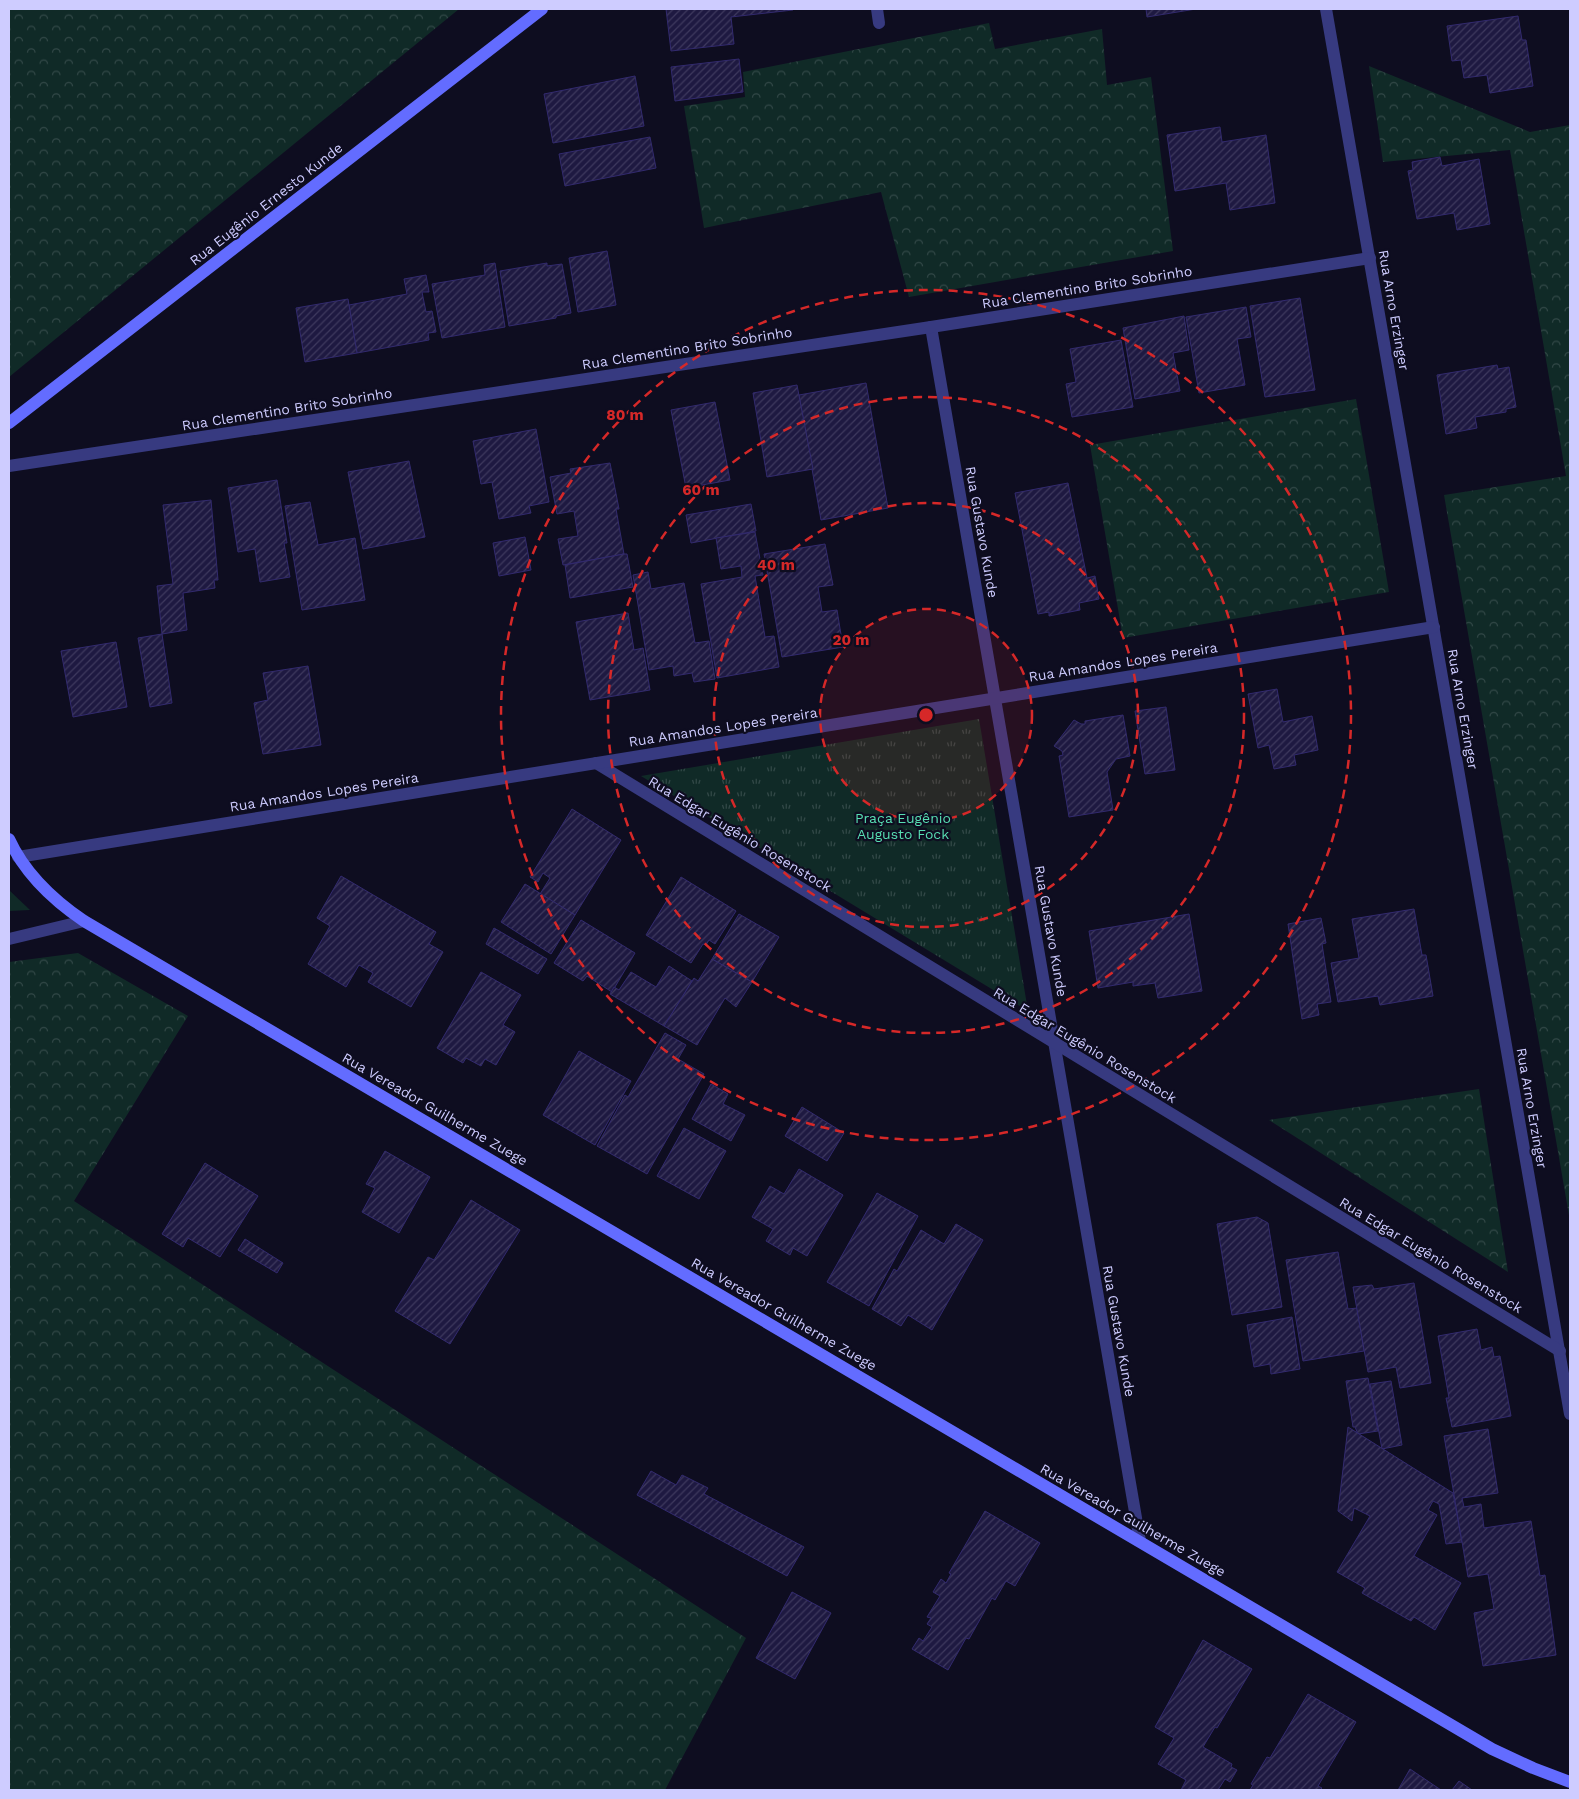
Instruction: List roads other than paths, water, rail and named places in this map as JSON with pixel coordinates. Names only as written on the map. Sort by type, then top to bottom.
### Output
[{"type":"main road","name":"Rua Eugênio Ernesto Kunde","points":[[9,423],[542,9]]},
{"type":"main road","name":"Rua Vereador Guilherme Zuege","points":[[9,839],[18,857],[48,894],[84,921],[1492,1749],[1533,1768],[1570,1782]]},
{"type":"street","points":[[877,9],[879,23]]},
{"type":"street","name":"Rua Arno Erzinger","points":[[1326,9],[1570,1414]]},
{"type":"street","name":"Rua Clementino Brito Sobrinho","points":[[9,466],[931,327],[1370,258]]},
{"type":"street","name":"Rua Gustavo Kunde","points":[[931,327],[1140,1541]]},
{"type":"street","name":"Rua Amandos Lopes Pereira","points":[[18,857],[1434,627]]},
{"type":"street","name":"Rua Edgar Eugênio Rosenstock","points":[[596,763],[1560,1351]]},
{"type":"street","points":[[9,939],[84,921]]},
{"type":"park label","name":"Praça Eugênio Augusto Fock","points":[[903,826]]}]
